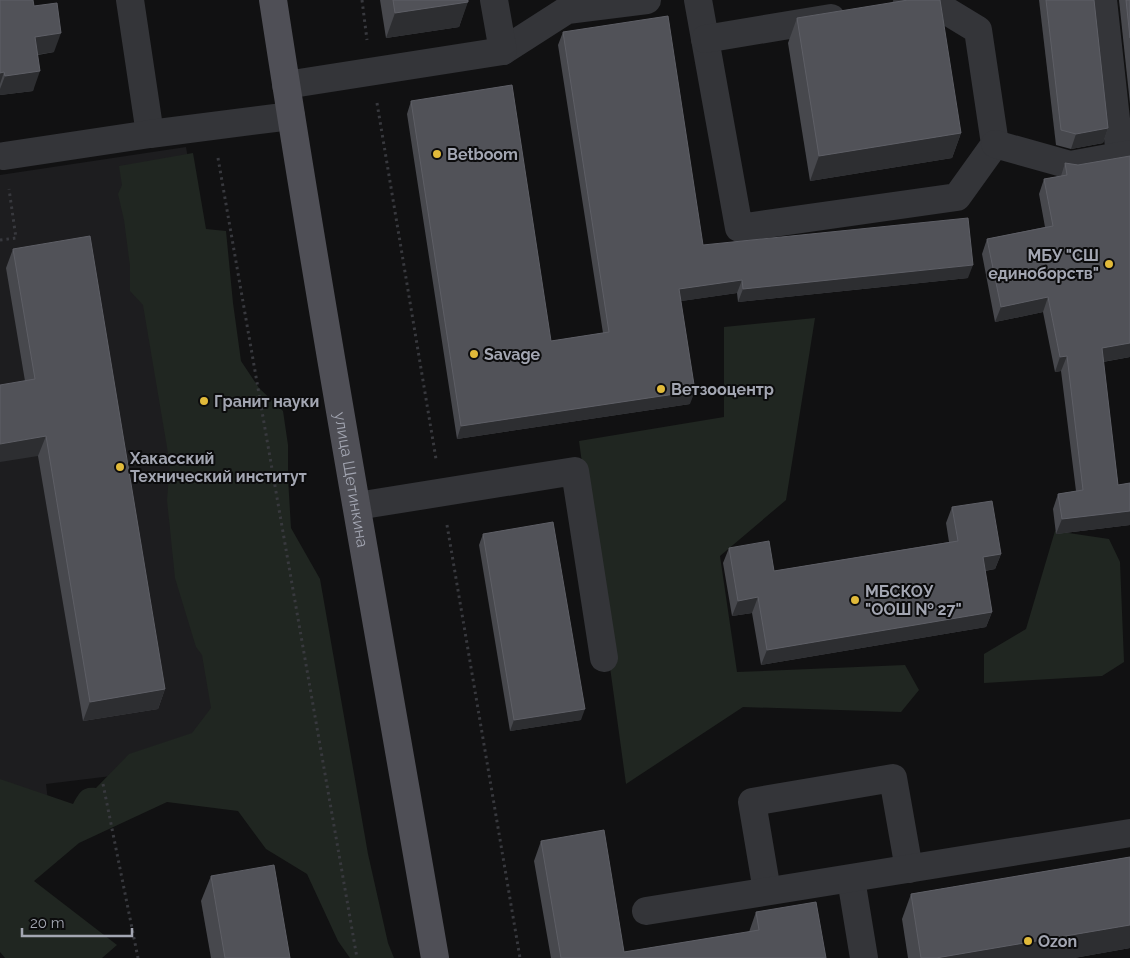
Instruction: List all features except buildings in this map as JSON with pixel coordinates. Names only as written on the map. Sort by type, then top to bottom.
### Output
[{"type":"main road","name":"улица Щетинкина","points":[[273,0],[291,116],[435,958]]},
{"type":"lane","points":[[130,0],[150,134]]},
{"type":"lane","points":[[494,0],[503,51]]},
{"type":"lane","points":[[286,85],[503,51],[567,10],[647,0]]},
{"type":"lane","points":[[698,0],[738,228],[957,197],[995,144],[978,30],[932,2],[882,10]]},
{"type":"lane","points":[[995,144],[1070,166],[1125,155],[1103,0]]},
{"type":"lane","points":[[705,39],[853,15]]},
{"type":"lane","points":[[4,156],[150,134],[291,116]]},
{"type":"lane","points":[[357,506],[576,471],[604,658]]},
{"type":"lane","points":[[767,891],[752,802],[893,778],[909,869]]},
{"type":"lane","points":[[646,911],[1130,833]]},
{"type":"lane","points":[[851,878],[864,958]]},
{"type":"path","points":[[212,127],[358,958]]},
{"type":"path","points":[[0,240],[16,238],[4,156]]},
{"type":"path","points":[[103,784],[138,958]]},
{"type":"shaded area","name":"Хакасский Технический институт","points":[[186,147],[290,759],[169,769],[46,784],[54,853],[0,860],[0,175]]},
{"type":"shaded area","points":[[193,153],[206,229],[226,231],[241,361],[259,388],[283,411],[288,445],[291,528],[320,579],[368,854],[388,943],[394,958],[350,958],[338,941],[307,874],[266,849],[238,811],[167,802],[79,843],[34,881],[117,945],[102,958],[5,958],[0,952],[0,779],[73,804],[84,789],[96,788],[129,754],[192,733],[211,708],[202,655],[196,647],[175,578],[167,500],[170,465],[143,305],[130,291],[130,266],[124,220],[118,194],[122,185],[119,166]]},
{"type":"shaded area","points":[[815,318],[786,500],[720,556],[737,672],[905,665],[919,690],[901,712],[743,707],[626,784],[579,441],[724,417],[724,327]]},
{"type":"shaded area","points":[[1055,531],[1109,539],[1120,562],[1124,662],[1102,676],[984,683],[984,654],[1026,629]]},
{"type":"place","name":"Betboom","points":[[437,154]]},
{"type":"place","name":"МБУ \"СШ единоборств\"","points":[[1109,264]]},
{"type":"place","name":"Savage","points":[[474,354]]},
{"type":"place","name":"Ветзооцентр","points":[[661,389]]},
{"type":"place","name":"Гранит науки","points":[[204,401]]},
{"type":"place","name":"Хакасский Технический институт","points":[[120,467]]},
{"type":"place","name":"МБСКОУ \"ООШ № 27\"","points":[[855,600]]},
{"type":"place","name":"Ozon","points":[[1028,941]]}]
